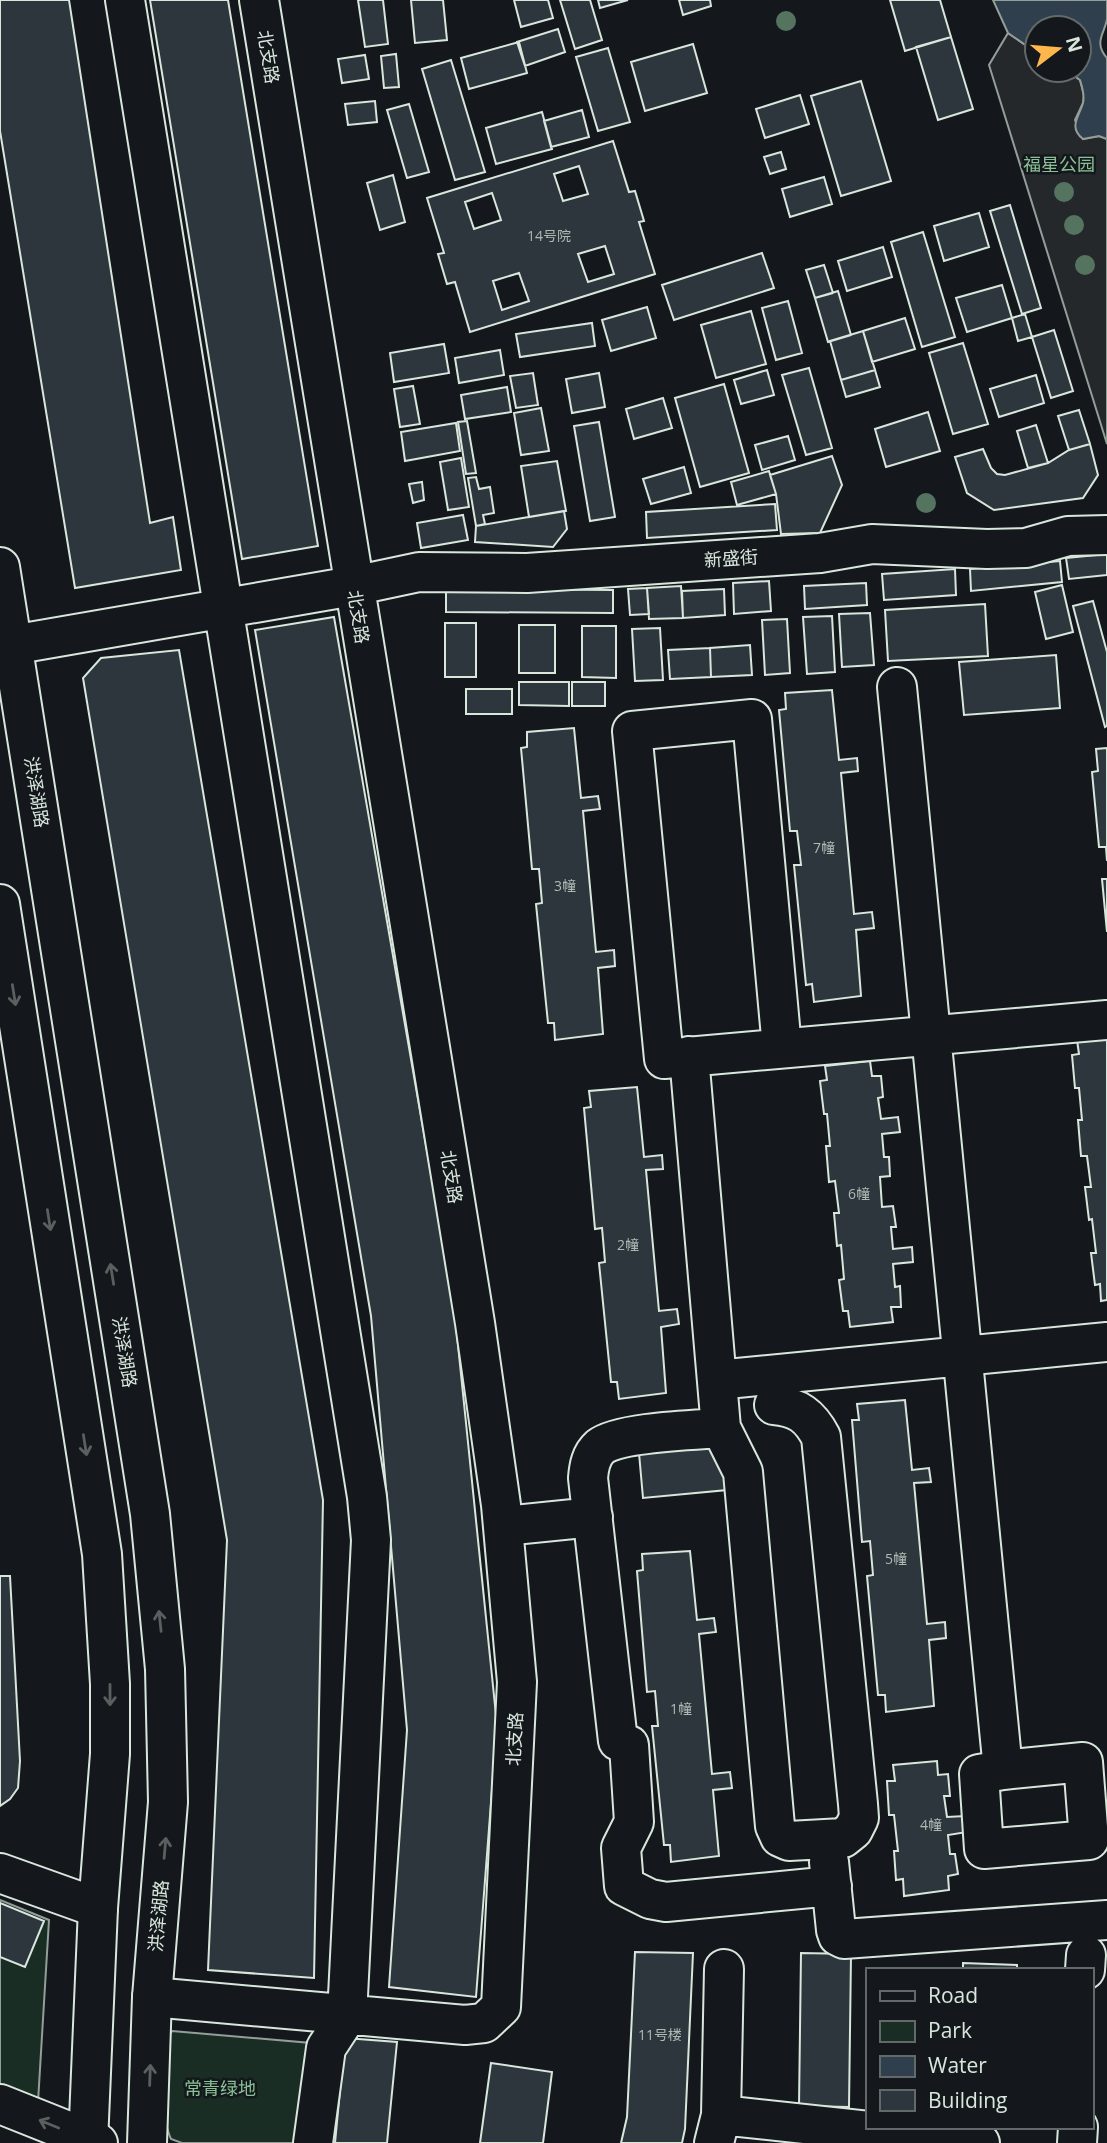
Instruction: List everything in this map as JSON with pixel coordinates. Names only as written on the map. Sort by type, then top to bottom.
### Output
[{"type":"street","points":[[125,0],[367,1497],[371,1540],[347,2016],[326,2048],[313,2143]]},
{"type":"street","name":"北支路","points":[[152,1997],[465,2025],[484,2023],[501,2007],[517,1682],[504,1526],[475,1323],[258,0]]},
{"type":"street","name":"新盛街","points":[[6,646],[353,586],[419,572],[527,573],[820,553],[872,544],[987,550],[1026,548],[1068,537],[1107,534]]},
{"type":"street","name":"洪泽湖路","points":[[0,567],[6,646],[150,1514],[165,1669],[168,1802],[152,1997],[147,2143]]},
{"type":"street","points":[[897,687],[1003,1770]]},
{"type":"street","points":[[782,1048],[752,719],[632,731],[664,1059],[1107,1020]]},
{"type":"street","points":[[0,904],[102,1554],[110,1684],[110,1754],[98,1908],[91,2142],[0,2104]]},
{"type":"street","points":[[689,1056],[721,1428],[743,1472],[775,1826],[780,1837],[789,1841],[843,1838],[853,1830],[859,1818],[821,1437],[814,1423],[802,1412],[791,1407],[774,1405]]},
{"type":"street","points":[[717,1380],[1107,1342]]},
{"type":"street","points":[[721,1428],[619,1438],[600,1447],[590,1462],[589,1478],[618,1741],[629,1745],[634,1822],[621,1848],[624,1886],[650,1899],[666,1902],[832,1886]]},
{"type":"street","points":[[504,1526],[593,1517]]},
{"type":"street","points":[[827,1839],[836,1930],[838,1936],[844,1940],[1107,1920]]},
{"type":"street","points":[[0,1873],[98,1908]]},
{"type":"street","points":[[724,1969],[718,2129],[902,2135],[980,2143]]},
{"type":"green space","points":[[0,1900],[49,1920],[38,2102],[0,2086]]},
{"type":"green space","name":"常青绿地","points":[[172,2031],[311,2043],[300,2143],[182,2143],[171,2139],[164,2107],[161,2065],[163,2045]]},
{"type":"shaded area","name":"福星公园","points":[[1008,33],[1023,43],[1023,84],[1081,84],[1083,103],[1075,120],[1083,139],[1099,136],[1107,139],[1107,444],[989,65]]},
{"type":"water","points":[[993,0],[1107,0],[1107,19],[1100,42],[1107,58],[1107,139],[1099,136],[1083,139],[1075,126],[1084,97],[1081,84],[1093,84],[1093,14],[1023,14],[1023,43],[1008,33]]},
{"type":"building","points":[[0,0],[69,0],[150,523],[173,517],[181,570],[75,588],[0,131]]},
{"type":"building","points":[[150,0],[228,0],[318,546],[242,559]]},
{"type":"building","points":[[358,0],[383,0],[388,44],[365,47]]},
{"type":"building","points":[[411,0],[443,0],[447,40],[415,43]]},
{"type":"building","points":[[514,0],[548,0],[553,18],[521,27]]},
{"type":"building","points":[[560,0],[590,0],[602,40],[575,49]]},
{"type":"building","points":[[598,0],[628,0],[600,8]]},
{"type":"building","points":[[679,0],[710,0],[711,6],[683,15]]},
{"type":"building","points":[[890,0],[940,0],[951,37],[905,51]]},
{"type":"building","points":[[558,29],[565,52],[525,66],[517,42]]},
{"type":"building","points":[[951,37],[973,109],[938,120],[916,47]]},
{"type":"building","points":[[519,42],[527,73],[469,89],[461,58]]},
{"type":"building","points":[[693,44],[707,93],[645,111],[631,62]]},
{"type":"building","points":[[608,48],[630,122],[598,131],[576,57]]},
{"type":"building","points":[[396,54],[399,87],[384,88],[381,56]]},
{"type":"building","points":[[365,55],[369,79],[342,83],[338,59]]},
{"type":"building","points":[[451,60],[485,172],[455,180],[422,69]]},
{"type":"building","points":[[861,81],[891,181],[841,196],[811,96]]},
{"type":"building","points":[[800,95],[809,124],[765,138],[756,109]]},
{"type":"building","points":[[375,101],[377,122],[348,125],[345,104]]},
{"type":"building","points":[[409,104],[429,172],[407,178],[387,110]]},
{"type":"building","points":[[582,110],[589,137],[551,147],[544,121]]},
{"type":"building","points":[[542,112],[552,149],[496,164],[486,128]]},
{"type":"building","points":[[613,141],[629,192],[635,191],[644,221],[639,222],[655,274],[470,332],[455,282],[447,284],[438,254],[444,253],[427,198]],"holes":[[[579,166],[588,194],[563,201],[554,174]],[[492,193],[501,220],[474,229],[465,202]],[[605,246],[614,274],[588,282],[578,254]],[[519,273],[529,301],[502,310],[493,281]]]},
{"type":"building","points":[[781,152],[786,169],[770,174],[764,157]]},
{"type":"building","points":[[393,175],[405,222],[380,230],[367,183]]},
{"type":"building","points":[[824,177],[832,204],[790,217],[782,189]]},
{"type":"building","points":[[1010,205],[1041,308],[1022,314],[990,211]]},
{"type":"building","points":[[979,213],[989,247],[944,261],[934,226]]},
{"type":"building","points":[[923,232],[955,337],[922,347],[891,242]]},
{"type":"building","points":[[883,247],[892,277],[847,291],[838,261]]},
{"type":"building","points":[[762,253],[774,288],[674,320],[662,285]]},
{"type":"building","points":[[824,265],[833,293],[815,298],[806,270]]},
{"type":"building","points":[[1002,285],[1012,318],[967,332],[956,298]]},
{"type":"building","points":[[838,291],[851,335],[828,342],[815,298]]},
{"type":"building","points":[[788,301],[802,353],[776,360],[762,308]]},
{"type":"building","points":[[647,307],[656,338],[611,351],[602,320]]},
{"type":"building","points":[[751,311],[766,364],[716,378],[701,325]]},
{"type":"building","points":[[1025,314],[1032,337],[1018,341],[1012,318]]},
{"type":"building","points":[[905,318],[915,349],[872,362],[863,331]]},
{"type":"building","points":[[592,323],[595,346],[520,357],[516,334]]},
{"type":"building","points":[[1054,330],[1073,391],[1051,398],[1032,337]]},
{"type":"building","points":[[863,331],[875,370],[841,380],[830,341]]},
{"type":"building","points":[[963,343],[988,424],[953,434],[929,353]]},
{"type":"building","points":[[444,344],[449,373],[394,382],[390,353]]},
{"type":"building","points":[[500,350],[504,375],[459,383],[455,358]]},
{"type":"building","points":[[809,368],[832,448],[806,455],[782,375]]},
{"type":"building","points":[[767,370],[774,395],[741,404],[734,380]]},
{"type":"building","points":[[875,370],[880,387],[846,397],[841,380]]},
{"type":"building","points":[[533,373],[538,405],[516,408],[510,376]]},
{"type":"building","points":[[599,373],[605,407],[572,413],[566,379]]},
{"type":"building","points":[[1036,375],[1044,403],[999,417],[990,389]]},
{"type":"building","points":[[724,384],[749,473],[700,487],[675,398]]},
{"type":"building","points":[[413,386],[420,424],[400,427],[394,389]]},
{"type":"building","points":[[507,387],[511,412],[465,419],[461,395]]},
{"type":"building","points":[[663,398],[672,428],[634,439],[626,409]]},
{"type":"building","points":[[541,408],[549,451],[521,455],[514,413]]},
{"type":"building","points":[[1079,410],[1090,444],[1069,450],[1058,416]]},
{"type":"building","points":[[928,412],[940,451],[886,467],[875,429]]},
{"type":"building","points":[[467,421],[476,473],[466,474],[458,422]]},
{"type":"building","points":[[599,422],[615,517],[590,521],[574,426]]},
{"type":"building","points":[[456,423],[460,451],[405,461],[401,432]]},
{"type":"building","points":[[1036,425],[1048,463],[1028,468],[1017,431]]},
{"type":"building","points":[[788,436],[795,460],[762,470],[755,445]]},
{"type":"building","points":[[1090,444],[1098,475],[1083,498],[994,510],[967,493],[955,457],[983,449],[991,468],[997,474],[1005,475],[1048,463],[1069,450]]},
{"type":"building","points":[[832,456],[842,485],[820,533],[781,534],[776,494],[770,475]]},
{"type":"building","points":[[461,458],[469,507],[448,510],[440,462]]},
{"type":"building","points":[[557,461],[566,511],[529,517],[521,466]]},
{"type":"building","points":[[684,467],[691,493],[651,504],[643,479]]},
{"type":"building","points":[[769,471],[776,494],[737,505],[731,482]]},
{"type":"building","points":[[476,477],[479,489],[490,487],[494,513],[483,515],[485,524],[476,526],[468,478]]},
{"type":"building","points":[[422,482],[424,500],[413,503],[409,484]]},
{"type":"building","points":[[775,504],[777,530],[647,538],[646,512]]},
{"type":"building","points":[[564,511],[567,529],[553,547],[475,542],[476,526]]},
{"type":"building","points":[[463,515],[468,540],[421,548],[417,523]]},
{"type":"building","points":[[1107,554],[1107,575],[1069,579],[1066,558]]},
{"type":"building","points":[[1060,561],[1062,582],[971,591],[970,569]]},
{"type":"building","points":[[955,569],[956,595],[884,600],[882,574]]},
{"type":"building","points":[[769,581],[771,611],[734,614],[733,583]]},
{"type":"building","points":[[866,583],[867,605],[805,609],[804,586]]},
{"type":"building","points":[[1062,585],[1073,632],[1046,639],[1035,592]]},
{"type":"building","points":[[681,586],[683,618],[649,619],[647,588]]},
{"type":"building","points":[[647,588],[649,614],[630,615],[628,589]]},
{"type":"building","points":[[446,589],[613,590],[613,613],[446,612]]},
{"type":"building","points":[[724,589],[725,615],[683,618],[682,591]]},
{"type":"building","points":[[1093,601],[1107,652],[1105,727],[1073,606]]},
{"type":"building","points":[[985,604],[988,656],[888,661],[885,610]]},
{"type":"building","points":[[870,613],[874,665],[842,667],[839,614]]},
{"type":"building","points":[[832,616],[835,672],[807,674],[803,617]]},
{"type":"building","points":[[334,617],[454,1306],[497,1725],[476,1997],[389,1987],[407,1730],[371,1316],[255,630]]},
{"type":"building","points":[[787,619],[790,673],[765,675],[762,620]]},
{"type":"building","points":[[445,623],[476,623],[476,677],[445,677]]},
{"type":"building","points":[[519,625],[555,625],[555,673],[519,673]]},
{"type":"building","points":[[582,626],[616,626],[616,678],[582,677]]},
{"type":"building","points":[[660,628],[663,680],[635,681],[632,629]]},
{"type":"building","points":[[750,645],[752,675],[711,677],[710,648]]},
{"type":"building","points":[[710,648],[711,677],[670,679],[668,650]]},
{"type":"building","points":[[179,650],[323,1500],[314,1978],[208,1970],[227,1540],[83,678],[101,658]]},
{"type":"building","points":[[1056,655],[1060,708],[964,715],[959,662]]},
{"type":"building","points":[[519,682],[569,682],[569,706],[519,705]]},
{"type":"building","points":[[572,682],[605,682],[605,706],[572,706]]},
{"type":"building","points":[[466,689],[512,689],[512,714],[466,714]]},
{"type":"building","points":[[832,690],[839,760],[857,758],[858,771],[841,773],[854,914],[872,912],[874,928],[856,930],[861,996],[814,1002],[812,984],[806,985],[794,865],[801,865],[797,831],[790,831],[779,710],[786,709],[785,693]]},
{"type":"building","points":[[574,728],[581,798],[598,796],[600,809],[583,811],[596,952],[614,950],[615,966],[598,968],[603,1034],[555,1040],[554,1023],[548,1023],[536,904],[542,903],[539,869],[532,869],[521,748],[527,747],[527,732]]},
{"type":"building","points":[[1107,748],[1107,861],[1106,847],[1099,847],[1092,772],[1098,771],[1096,749]]},
{"type":"building","points":[[1102,879],[1107,879],[1107,932]]},
{"type":"building","points":[[1107,1036],[1107,1300],[1101,1301],[1100,1284],[1095,1285],[1091,1253],[1096,1253],[1085,1187],[1091,1187],[1087,1156],[1081,1156],[1078,1120],[1082,1120],[1072,1055],[1079,1054],[1077,1040]]},
{"type":"building","points":[[870,1061],[872,1076],[881,1076],[883,1097],[878,1098],[881,1119],[898,1117],[900,1132],[882,1134],[884,1157],[889,1157],[890,1176],[880,1177],[882,1207],[893,1206],[896,1227],[891,1227],[893,1249],[912,1247],[913,1262],[893,1264],[895,1287],[900,1286],[901,1307],[891,1307],[893,1322],[850,1327],[848,1311],[843,1311],[839,1280],[844,1279],[841,1245],[837,1246],[834,1213],[839,1213],[835,1181],[829,1182],[826,1146],[830,1146],[820,1081],[827,1080],[825,1066]]},
{"type":"building","points":[[637,1087],[644,1157],[662,1155],[663,1169],[646,1170],[659,1311],[677,1309],[679,1324],[661,1327],[666,1393],[619,1399],[617,1382],[611,1382],[599,1263],[605,1262],[602,1228],[595,1229],[584,1108],[591,1107],[589,1091]]},
{"type":"building","points":[[905,1400],[912,1470],[929,1468],[931,1482],[914,1483],[927,1624],[945,1622],[946,1638],[929,1640],[934,1706],[886,1712],[885,1695],[878,1695],[867,1576],[873,1575],[870,1541],[862,1542],[852,1420],[859,1420],[857,1404]]},
{"type":"building","points":[[722,1445],[727,1490],[643,1498],[639,1453]]},
{"type":"building","points":[[690,1551],[697,1620],[714,1618],[716,1632],[699,1634],[712,1774],[730,1772],[732,1788],[713,1790],[719,1856],[671,1862],[670,1845],[664,1845],[652,1726],[658,1726],[655,1691],[647,1692],[637,1571],[643,1570],[642,1554]]},
{"type":"building","points":[[0,1576],[10,1576],[20,1761],[18,1788],[10,1799],[0,1806]]},
{"type":"building","points":[[937,1761],[938,1775],[948,1774],[950,1796],[944,1796],[947,1817],[965,1816],[967,1832],[948,1835],[950,1854],[955,1854],[958,1874],[948,1876],[949,1890],[904,1896],[903,1879],[896,1880],[894,1851],[898,1851],[894,1815],[889,1815],[887,1781],[895,1781],[893,1765]]},
{"type":"building","points":[[0,1903],[44,1921],[25,1967],[0,1957]]},
{"type":"building","points":[[635,1952],[693,1953],[685,2129],[682,2143],[621,2143],[627,2117]]},
{"type":"building","points":[[801,1953],[851,1954],[849,2107],[799,2106]]},
{"type":"building","points":[[963,1963],[1017,1965],[1017,1968],[963,1968]]},
{"type":"building","points":[[345,2038],[397,2042],[387,2143],[335,2143]]},
{"type":"building","points":[[491,2063],[552,2072],[543,2143],[480,2143]]}]
